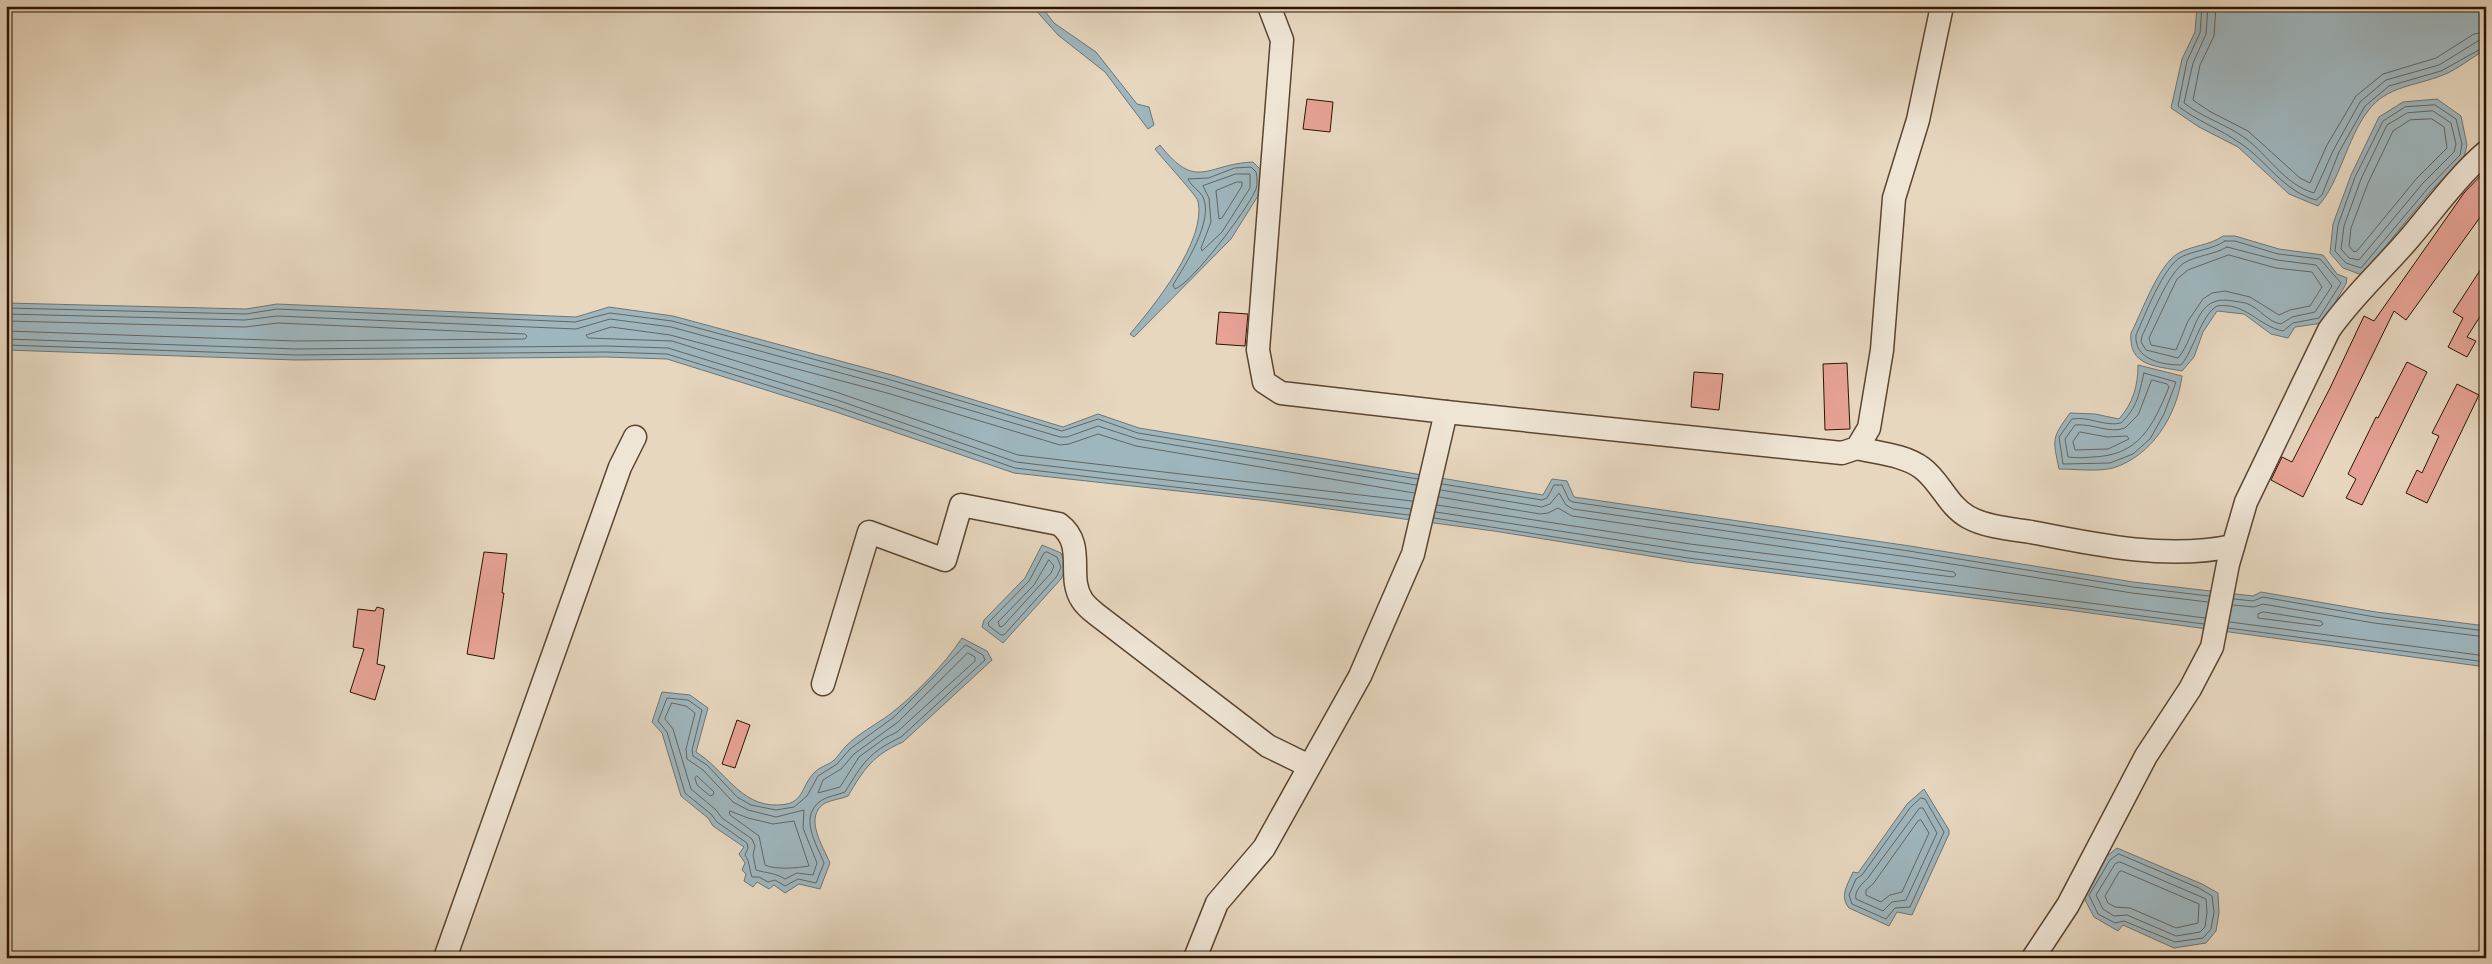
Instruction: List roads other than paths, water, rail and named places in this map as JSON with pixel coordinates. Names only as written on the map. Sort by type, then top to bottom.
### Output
[{"type":"street","points":[[1269,6],[1282,40],[1258,350],[1264,382],[1281,393],[1842,453],[1857,448],[1908,461],[1922,468],[1958,509],[1969,517],[1991,525],[2112,546],[2230,555]]},
{"type":"street","points":[[1857,448],[1869,428],[1882,350],[1894,198],[1918,120],[1942,6]]},
{"type":"street","points":[[2032,958],[2068,905],[2146,756],[2190,689],[2212,647],[2230,555],[2246,502],[2329,330],[2346,305],[2393,256],[2462,175],[2486,152]]},
{"type":"street","points":[[1195,958],[1217,903],[1264,848],[1360,676],[1413,554],[1446,412]]},
{"type":"street","points":[[445,958],[620,467],[636,436]]},
{"type":"street","points":[[823,684],[868,532],[945,560],[961,505],[1059,524],[1067,530],[1074,543],[1078,588],[1082,600],[1096,614],[1268,746],[1309,766]]},
{"type":"water","points":[[1032,6],[1041,6],[1054,23],[1096,52],[1137,104],[1149,107],[1154,125],[1148,129],[1105,72],[1058,35]]},
{"type":"water","points":[[2197,6],[2486,6],[2486,50],[2449,72],[2402,88],[2384,96],[2375,103],[2354,134],[2332,186],[2318,206],[2289,194],[2238,147],[2199,127],[2171,108],[2182,59],[2195,32]]},
{"type":"water","points":[[2437,99],[2461,116],[2467,145],[2464,157],[2431,191],[2362,275],[2343,268],[2330,253],[2333,224],[2351,175],[2379,117],[2403,102]]},
{"type":"water","points":[[1160,145],[1184,168],[1193,172],[1203,172],[1253,162],[1262,171],[1261,191],[1231,239],[1134,337],[1130,334],[1164,290],[1187,253],[1195,234],[1199,217],[1198,201],[1155,149]]},
{"type":"water","points":[[2223,236],[2235,236],[2279,249],[2323,255],[2337,274],[2347,278],[2346,284],[2323,323],[2295,327],[2288,338],[2271,334],[2244,314],[2217,311],[2203,332],[2194,357],[2182,371],[2154,366],[2139,359],[2134,353],[2131,344],[2131,333],[2163,268],[2177,254],[2212,242]]},
{"type":"water","points":[[6,303],[246,309],[277,304],[576,317],[609,307],[673,316],[892,375],[1063,427],[1098,414],[1139,428],[1543,495],[1552,479],[1567,481],[1574,497],[1910,546],[2133,582],[2253,596],[2261,592],[2376,612],[2486,626],[2486,667],[2068,610],[1687,562],[1494,531],[1269,501],[1014,473],[833,411],[667,359],[606,357],[296,360],[6,350]]},
{"type":"water","points":[[2138,365],[2182,376],[2175,405],[2151,444],[2140,454],[2113,468],[2093,470],[2059,469],[2055,439],[2059,428],[2070,413],[2095,414],[2119,419],[2128,407],[2134,394]]},
{"type":"water","points":[[1042,545],[1061,553],[1066,567],[1061,579],[1003,643],[982,627],[984,620],[1025,578]]},
{"type":"water","points":[[962,638],[987,651],[992,660],[903,742],[884,752],[870,764],[848,796],[825,803],[819,809],[815,824],[830,863],[820,889],[799,884],[785,893],[774,885],[769,889],[757,882],[753,887],[744,881],[746,874],[742,870],[745,863],[739,854],[744,847],[713,826],[708,818],[681,796],[662,733],[652,722],[662,692],[690,695],[708,708],[696,752],[742,793],[753,800],[764,804],[786,804],[797,799],[816,771],[833,761],[851,742],[889,715],[919,689],[947,659]]},
{"type":"water","points":[[1924,789],[1949,830],[1949,834],[1912,915],[1897,912],[1889,926],[1849,908],[1846,904],[1845,890],[1853,872],[1858,873],[1907,804]]},
{"type":"water","points":[[2117,848],[2202,884],[2218,893],[2219,913],[2216,931],[2206,943],[2174,948],[2123,925],[2118,931],[2094,917],[2083,896],[2106,857]]}]
